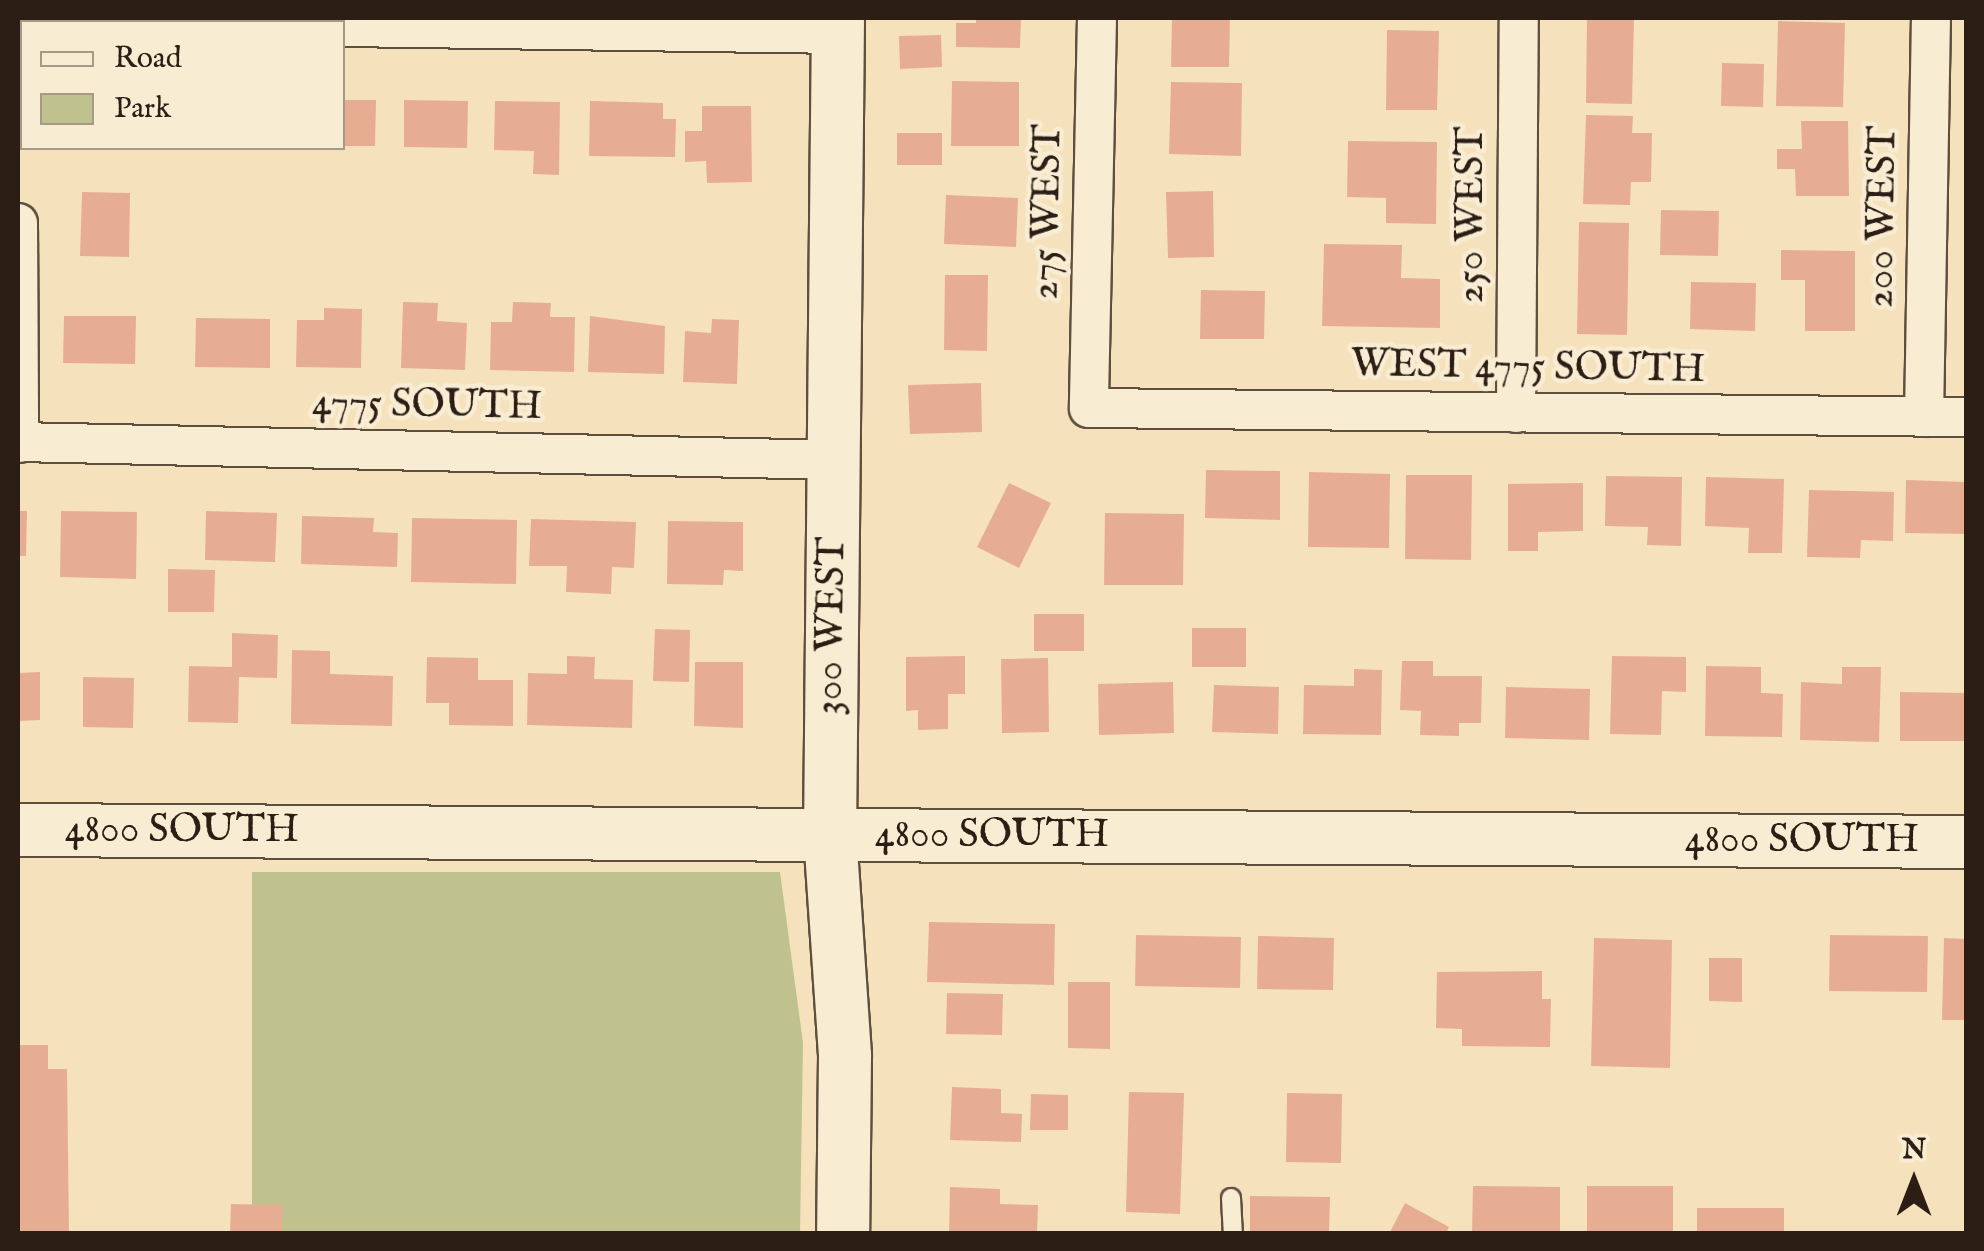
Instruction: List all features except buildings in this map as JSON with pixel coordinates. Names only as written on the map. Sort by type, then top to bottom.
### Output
[{"type":"street","name":"275 WEST","points":[[1090,408],[1097,18]]},
{"type":"street","name":"250 WEST","points":[[1516,413],[1519,18]]},
{"type":"street","name":"200 WEST","points":[[1924,417],[1931,18]]},
{"type":"street","points":[[345,27],[838,26]]},
{"type":"street","name":"300 WEST","points":[[838,26],[830,835],[845,1056],[843,1234]]},
{"type":"street","points":[[18,223],[18,442]]},
{"type":"street","name":"WEST 4775 SOUTH","points":[[1090,408],[1966,418]]},
{"type":"street","name":"4775 SOUTH","points":[[18,442],[834,460]]},
{"type":"street","name":"4800 SOUTH","points":[[18,830],[1966,842]]},
{"type":"lane","points":[[1231,1198],[1233,1234]]},
{"type":"green space","points":[[252,872],[780,872],[803,1043],[800,1233],[252,1234]]}]
